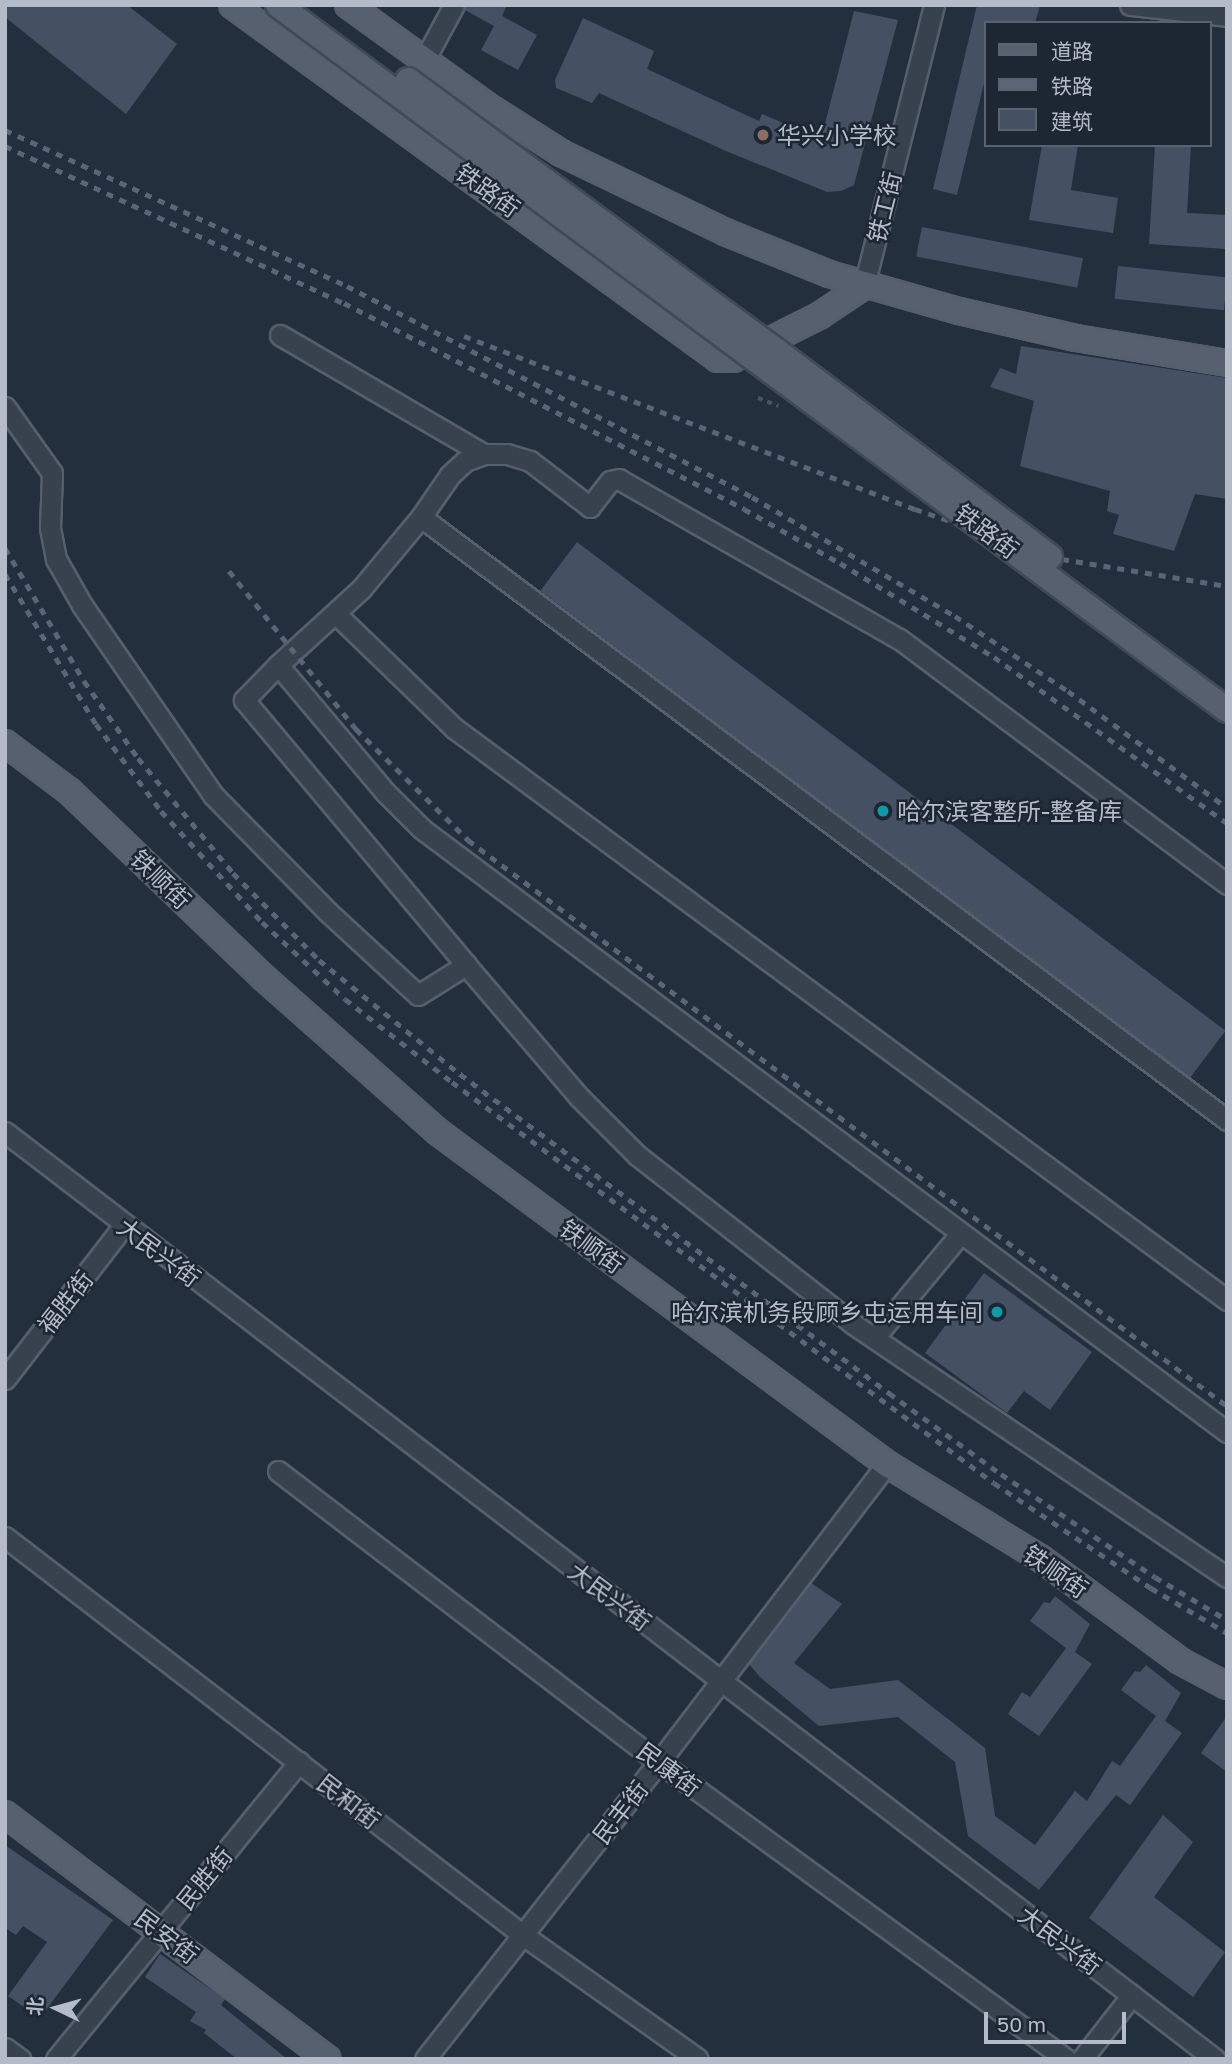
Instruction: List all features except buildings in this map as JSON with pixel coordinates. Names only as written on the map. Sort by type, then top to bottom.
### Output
[{"type":"main road","name":"铁路街","points":[[232,5],[718,359],[733,359],[819,316],[864,286]]},
{"type":"main road","name":"铁路街","points":[[278,5],[1227,710]]},
{"type":"main road","points":[[306,5],[777,351],[1227,690]]},
{"type":"main road","points":[[348,5],[486,104],[561,153],[725,232],[864,286],[1076,338],[1227,363]]},
{"type":"main road","name":"铁顺街","points":[[5,743],[69,791],[264,978],[438,1132],[887,1464],[1040,1558],[1180,1661],[1227,1686]]},
{"type":"main road","name":"民安街","points":[[5,1814],[328,2059]]},
{"type":"street","points":[[427,55],[454,5]]},
{"type":"street","name":"铁工街","points":[[864,286],[934,5]]},
{"type":"street","points":[[1130,5],[1227,16]]},
{"type":"street","points":[[280,335],[484,454]]},
{"type":"street","points":[[5,407],[52,473],[50,528],[56,559],[82,606],[213,795],[328,912],[418,995],[466,965]]},
{"type":"street","points":[[1227,884],[899,639],[822,593],[620,479],[610,481],[590,507],[530,461],[507,454],[484,454],[465,461],[450,475],[421,517],[361,589],[244,700],[579,1097],[637,1155],[874,1338],[1227,1577]]},
{"type":"street","points":[[421,517],[1227,1120]]},
{"type":"street","points":[[336,614],[454,728],[1227,1300]]},
{"type":"street","points":[[278,665],[385,792],[422,830],[1227,1432]]},
{"type":"street","name":"大民兴街","points":[[5,1132],[1215,2059]]},
{"type":"street","name":"福胜街","points":[[5,1379],[124,1225]]},
{"type":"street","points":[[874,1338],[961,1233]]},
{"type":"street","name":"民丰街","points":[[425,2059],[659,1762],[887,1464]]},
{"type":"street","name":"民康街","points":[[278,1471],[659,1762],[1066,2059]]},
{"type":"street","name":"民和街","points":[[5,1537],[523,1936],[698,2059]]},
{"type":"street","name":"民胜街","points":[[57,2059],[299,1762]]},
{"type":"street","points":[[1082,2059],[1132,1995]]},
{"type":"street","points":[[5,2048],[20,2059]]},
{"type":"railway","points":[[5,130],[347,286],[752,497],[955,616],[1068,691],[1227,808]]},
{"type":"railway","points":[[5,146],[344,303],[744,509],[840,563],[994,657],[1227,823]]},
{"type":"railway","points":[[464,336],[915,509],[1062,559],[1227,586]]},
{"type":"railway","points":[[5,548],[84,681],[138,758],[233,873],[319,960],[460,1074],[889,1393],[1001,1474],[1155,1577],[1227,1620]]},
{"type":"railway","points":[[229,571],[356,729],[468,840],[1227,1406]]},
{"type":"railway","points":[[5,574],[96,724],[161,811],[262,922],[345,999],[452,1082],[994,1483],[1151,1588],[1227,1633]]},
{"type":"place","name":"华兴小学校","points":[[763,135]]},
{"type":"place","name":"哈尔滨客整所-整备库","points":[[883,811]]},
{"type":"place","name":"哈尔滨机务段顾乡屯运用车间","points":[[997,1312]]}]
